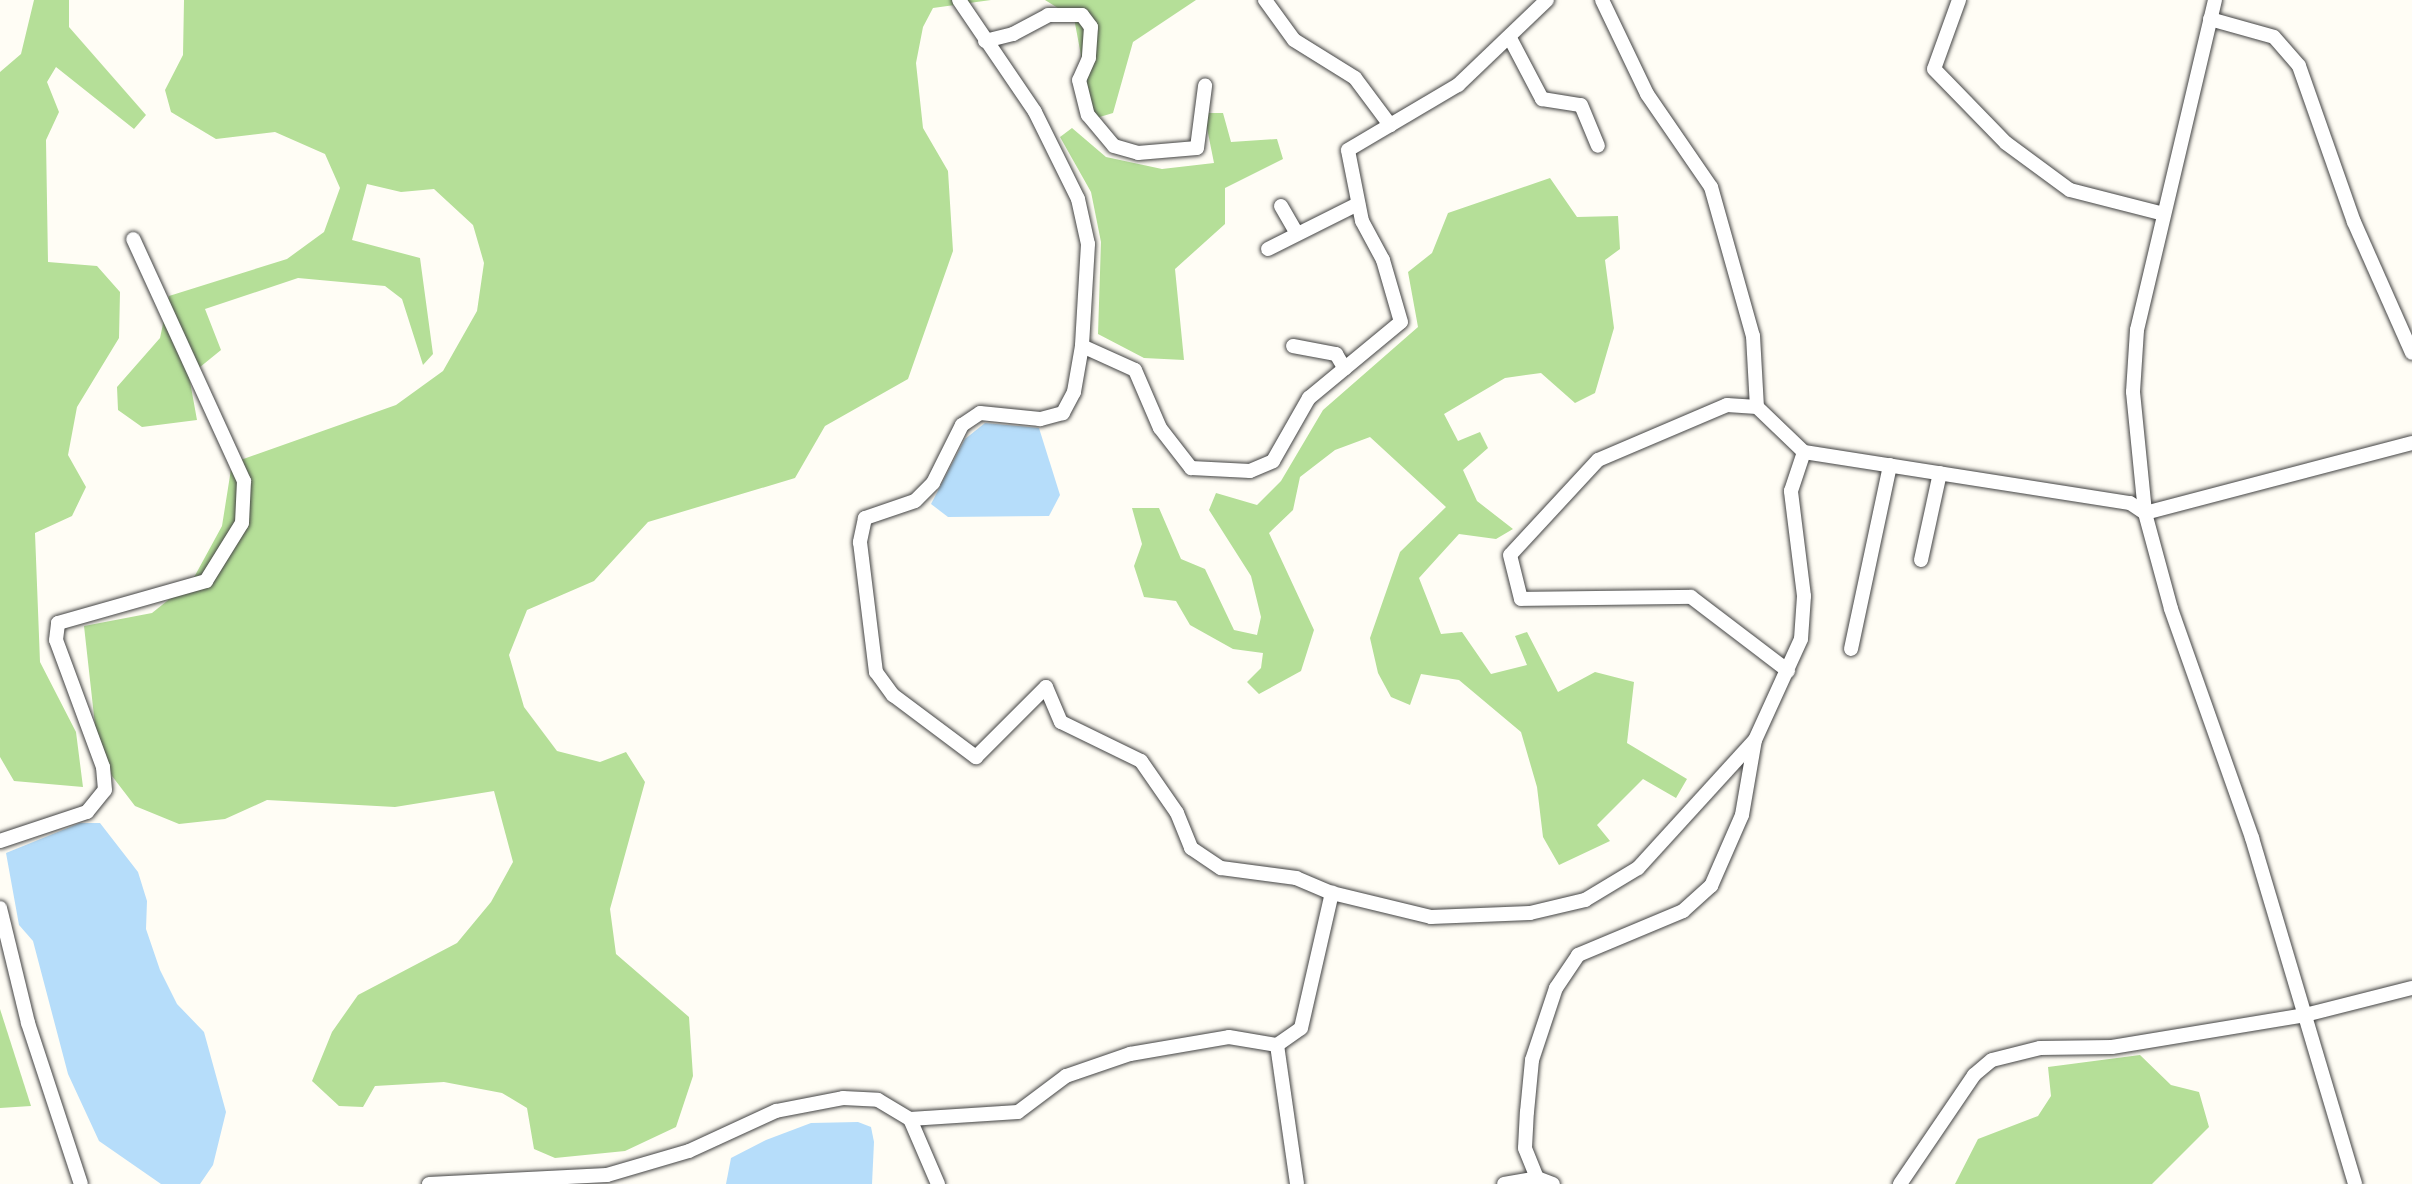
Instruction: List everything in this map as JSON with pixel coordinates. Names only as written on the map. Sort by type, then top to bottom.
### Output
[{"type":"street","points":[[959,0],[1035,111],[1078,199],[1088,244],[1082,346],[1074,392],[1063,413],[1040,419],[980,413],[962,425],[933,483],[915,501],[865,518],[860,542],[876,672],[893,695],[976,757],[1046,687],[1061,722],[1141,761],[1177,813],[1191,848],[1221,868],[1296,878],[1332,894],[1431,917],[1530,913],[1585,900],[1638,868],[1755,740]]},
{"type":"street","points":[[1265,0],[1294,40],[1356,78],[1390,125]]},
{"type":"street","points":[[1082,346],[1135,370],[1173,449],[1191,468],[1215,472],[1250,471],[1273,461],[1310,398],[1401,322],[1383,260],[1357,204],[1349,150],[1458,85],[1511,40],[1547,0]]},
{"type":"street","points":[[1602,0],[1647,94],[1711,187],[1753,336],[1757,407]]},
{"type":"street","points":[[1959,0],[1934,69],[2006,143],[2070,190],[2164,214]]},
{"type":"street","points":[[2215,0],[2137,330],[2133,392],[2145,513],[2305,1015],[2355,1184]]},
{"type":"street","points":[[985,41],[1013,34],[1048,15],[1082,15],[1091,27],[1089,58],[1079,80],[1088,115],[1114,146],[1138,152],[1197,148],[1205,86]]},
{"type":"street","points":[[2210,19],[2274,37],[2299,66],[2354,222],[2412,353]]},
{"type":"street","points":[[1511,40],[1542,99],[1581,105],[1598,146]]},
{"type":"street","points":[[1268,249],[1357,204]]},
{"type":"street","points":[[1280,206],[1297,234]]},
{"type":"street","points":[[0,841],[87,812],[105,790],[103,767],[56,640],[58,623],[206,581],[242,523],[244,481],[133,239]]},
{"type":"street","points":[[1293,346],[1336,354],[1345,369]]},
{"type":"street","points":[[1788,671],[1691,597],[1521,599],[1510,555],[1598,460],[1727,405],[1757,407],[1804,453],[2130,503],[2145,513],[2412,443]]},
{"type":"street","points":[[1537,1178],[1525,1149],[1532,1060],[1556,988],[1578,955],[1684,911],[1711,886],[1742,815],[1755,740],[1788,671],[1802,617],[1791,491],[1804,453]]},
{"type":"street","points":[[1851,649],[1890,465]]},
{"type":"street","points":[[1921,560],[1940,473]]},
{"type":"street","points":[[429,1184],[579,1180],[607,1175],[689,1151],[813,1099],[878,1100],[911,1119],[1018,1112],[1066,1076],[1130,1054],[1228,1037],[1277,1045],[1301,1028],[1332,894]]},
{"type":"street","points":[[0,908],[28,1023],[81,1184]]},
{"type":"street","points":[[1900,1184],[1974,1075],[1992,1060],[2040,1048],[2112,1047],[2305,1015],[2412,988]]},
{"type":"street","points":[[1277,1045],[1297,1184]]},
{"type":"street","points":[[911,1119],[938,1184]]},
{"type":"street","points":[[1504,1184],[1537,1178],[1553,1184]]},
{"type":"green space","points":[[34,0],[69,0],[69,27],[146,115],[134,129],[56,67],[47,82],[59,112],[46,140],[48,262],[97,266],[120,292],[119,338],[77,407],[68,455],[86,487],[72,516],[35,533],[40,662],[76,732],[83,787],[14,781],[0,757],[0,72],[21,54]]},
{"type":"green space","points":[[184,0],[991,0],[933,8],[923,27],[916,63],[923,128],[948,171],[953,251],[908,379],[825,426],[795,478],[648,522],[594,581],[527,610],[509,655],[524,707],[557,751],[600,762],[626,752],[645,782],[610,909],[616,954],[689,1017],[693,1076],[676,1127],[625,1151],[555,1158],[534,1149],[527,1108],[502,1093],[444,1082],[375,1086],[363,1107],[339,1106],[312,1081],[332,1032],[358,995],[457,943],[491,902],[513,862],[494,791],[395,807],[267,800],[225,819],[179,824],[135,806],[112,776],[96,734],[84,626],[152,613],[192,581],[222,526],[232,463],[396,405],[443,371],[477,311],[484,263],[473,225],[434,189],[401,192],[367,184],[352,240],[420,258],[433,354],[423,365],[402,299],[385,286],[298,278],[205,309],[221,350],[189,376],[197,420],[142,427],[118,410],[117,387],[160,338],[169,296],[287,259],[324,232],[340,188],[325,154],[275,132],[216,139],[171,112],[165,90],[183,55]]},
{"type":"green space","points":[[1045,0],[1196,0],[1133,42],[1113,113],[1093,119],[1074,18]]},
{"type":"green space","points":[[1204,113],[1223,113],[1231,142],[1277,139],[1283,159],[1225,188],[1225,224],[1175,269],[1184,360],[1144,358],[1098,334],[1101,242],[1091,192],[1060,137],[1072,128],[1106,157],[1162,169],[1214,163]]},
{"type":"green space","points":[[1550,178],[1577,217],[1618,216],[1620,249],[1605,260],[1614,328],[1595,393],[1575,403],[1541,373],[1505,378],[1444,414],[1458,441],[1480,432],[1488,448],[1463,470],[1477,501],[1513,529],[1496,539],[1459,534],[1419,578],[1441,634],[1462,632],[1491,674],[1527,665],[1515,636],[1527,632],[1558,692],[1595,672],[1634,682],[1627,743],[1687,779],[1676,798],[1643,779],[1597,825],[1610,841],[1559,865],[1543,837],[1537,787],[1521,732],[1459,680],[1421,674],[1410,705],[1391,697],[1378,673],[1370,638],[1400,552],[1446,507],[1370,437],[1335,450],[1300,477],[1293,510],[1269,533],[1314,630],[1301,671],[1259,694],[1247,682],[1261,668],[1263,653],[1233,649],[1190,625],[1176,601],[1144,597],[1134,566],[1142,544],[1132,508],[1159,508],[1181,559],[1205,569],[1234,630],[1257,635],[1261,617],[1251,576],[1209,510],[1216,493],[1257,505],[1281,481],[1323,410],[1418,327],[1408,272],[1432,253],[1448,213]]},
{"type":"green space","points":[[0,1009],[31,1106],[0,1108]]},
{"type":"green space","points":[[2140,1055],[2171,1085],[2199,1092],[2209,1127],[2152,1184],[1955,1184],[1978,1139],[2038,1116],[2051,1096],[2048,1067]]},
{"type":"water","points":[[985,423],[1039,428],[1060,495],[1049,516],[948,517],[931,504],[965,439]]},
{"type":"water","points":[[80,823],[100,823],[138,872],[147,901],[146,929],[160,970],[177,1004],[204,1032],[226,1112],[213,1165],[200,1184],[161,1184],[99,1141],[68,1074],[33,941],[19,925],[6,853]]},
{"type":"water","points":[[858,1122],[871,1127],[874,1142],[872,1184],[726,1184],[731,1158],[766,1140],[811,1123]]}]
